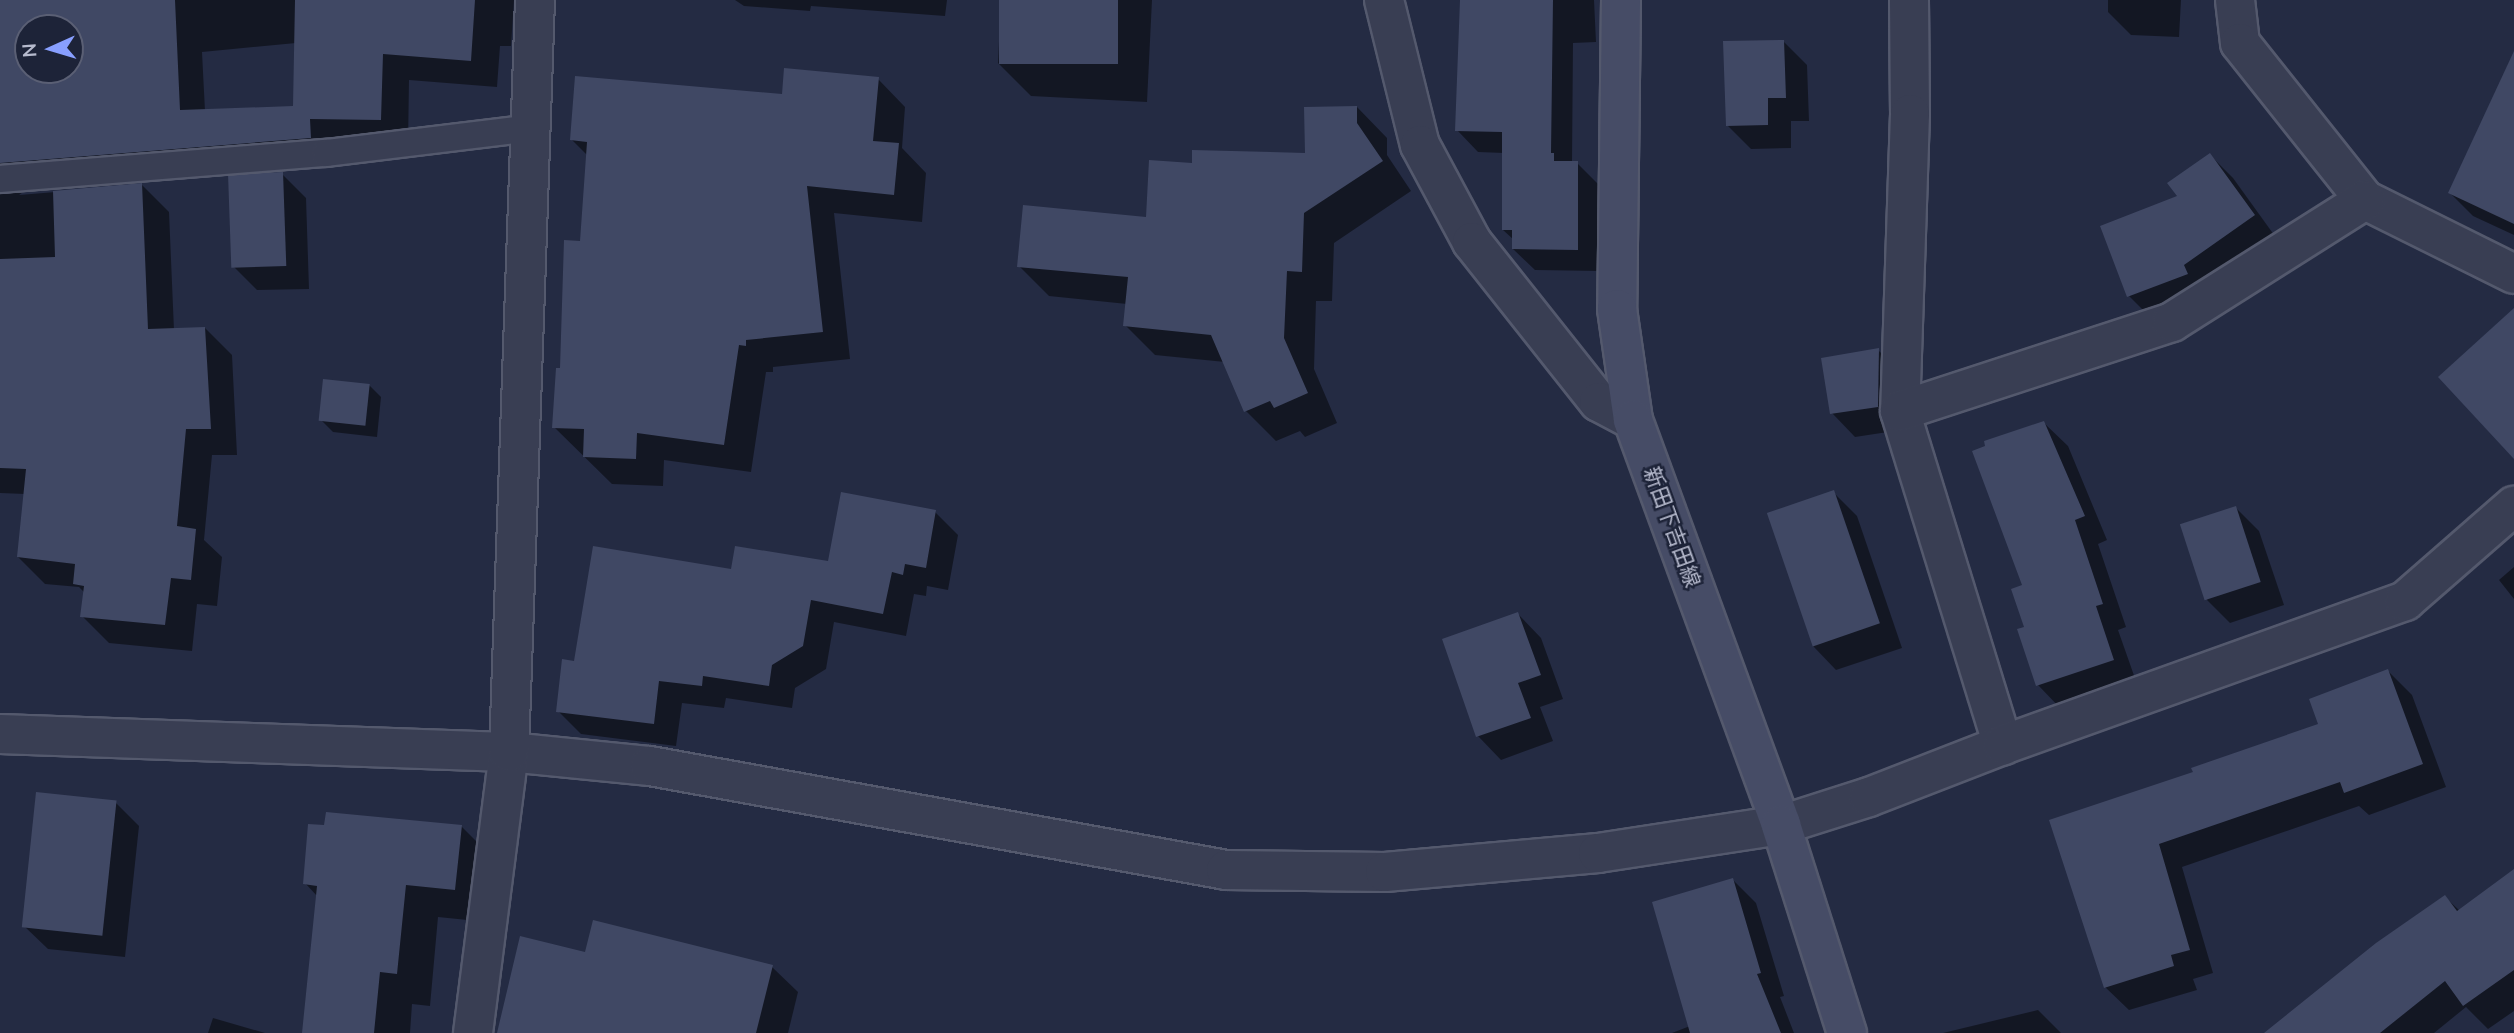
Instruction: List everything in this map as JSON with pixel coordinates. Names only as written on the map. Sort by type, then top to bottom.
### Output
[{"type":"main road","name":"新田下吉田線","points":[[1621,0],[1617,309],[1633,420],[1781,825],[1847,1033]]},
{"type":"street","points":[[473,1033],[509,752],[535,0]]},
{"type":"street","points":[[1384,0],[1420,145],[1472,242],[1600,402],[1633,420]]},
{"type":"street","points":[[1909,0],[1910,114],[1900,411],[2004,745]]},
{"type":"street","points":[[2235,0],[2240,43],[2365,200],[2514,274]]},
{"type":"street","points":[[1900,411],[2172,322],[2365,200]]},
{"type":"street","points":[[0,734],[509,752],[650,766],[1226,870],[1399,871],[1598,853],[1781,825],[1869,797],[2004,745],[2405,601],[2514,506]]},
{"type":"lane","points":[[0,179],[326,153],[532,128]]},
{"type":"building","points":[[0,0],[175,0],[180,110],[293,106],[295,0],[475,0],[471,61],[383,54],[381,120],[310,119],[311,138],[0,163]]},
{"type":"building","points":[[999,0],[1118,0],[1118,64],[999,64]]},
{"type":"building","points":[[1460,0],[1553,0],[1551,153],[1554,153],[1554,161],[1578,161],[1578,250],[1512,249],[1512,230],[1502,230],[1502,132],[1455,131]]},
{"type":"building","points":[[1784,40],[1786,98],[1768,98],[1768,125],[1726,126],[1723,41]]},
{"type":"building","points":[[2514,51],[2514,224],[2448,193]]},
{"type":"building","points":[[784,68],[879,77],[873,141],[899,143],[894,195],[807,186],[823,332],[746,340],[746,346],[739,345],[724,445],[637,433],[636,459],[583,457],[584,429],[552,428],[556,368],[560,368],[564,240],[580,241],[587,142],[570,140],[575,76],[782,94]]},
{"type":"building","points":[[1357,106],[1357,123],[1383,161],[1304,213],[1302,272],[1287,271],[1284,338],[1308,393],[1274,408],[1270,401],[1244,412],[1211,335],[1123,326],[1128,277],[1017,267],[1023,205],[1146,217],[1149,160],[1192,163],[1192,150],[1305,153],[1304,107]]},
{"type":"building","points":[[2210,153],[2255,215],[2184,265],[2188,274],[2127,297],[2100,226],[2177,196],[2167,183]]},
{"type":"building","points":[[283,172],[286,266],[231,268],[228,174]]},
{"type":"building","points":[[142,183],[148,329],[205,327],[211,429],[186,429],[177,526],[196,529],[191,580],[171,578],[165,625],[80,617],[84,586],[73,584],[75,564],[17,557],[26,469],[0,468],[0,259],[55,257],[53,191]]},
{"type":"building","points":[[2514,308],[2514,459],[2438,377]]},
{"type":"building","points":[[1879,348],[1878,407],[1830,414],[1821,358]]},
{"type":"building","points":[[323,379],[370,384],[365,426],[319,421]]},
{"type":"building","points":[[2044,421],[2085,516],[2075,520],[2103,604],[2096,606],[2114,660],[2036,686],[2017,629],[2024,627],[2011,589],[2022,585],[1972,451],[1985,446],[1984,441]]},
{"type":"building","points":[[1834,490],[1880,623],[1813,646],[1767,513]]},
{"type":"building","points":[[841,492],[936,510],[926,568],[905,564],[903,575],[892,572],[883,614],[811,600],[803,646],[772,665],[769,686],[703,676],[702,686],[659,681],[654,724],[556,712],[562,659],[574,661],[593,546],[731,569],[735,546],[828,561]]},
{"type":"building","points":[[2236,506],[2261,582],[2205,600],[2180,524]]},
{"type":"building","points":[[1518,612],[1541,675],[1518,683],[1531,718],[1476,737],[1442,639]]},
{"type":"building","points":[[2388,669],[2423,764],[2344,793],[2340,782],[2159,844],[2190,950],[2171,955],[2174,966],[2104,988],[2049,820],[2193,772],[2191,768],[2318,724],[2309,699]]},
{"type":"building","points":[[36,792],[117,800],[102,936],[22,927]]},
{"type":"building","points":[[326,812],[462,825],[455,890],[406,885],[397,974],[380,972],[374,1033],[302,1033],[317,886],[303,884],[308,824],[324,825]]},
{"type":"building","points":[[2514,869],[2514,970],[2463,1006],[2445,981],[2380,1033],[2264,1033],[2376,943],[2445,895],[2457,911]]},
{"type":"building","points":[[1733,878],[1761,973],[1757,974],[1781,1033],[1690,1033],[1652,902]]},
{"type":"building","points":[[593,920],[773,965],[756,1033],[497,1033],[520,936],[585,952]]}]
